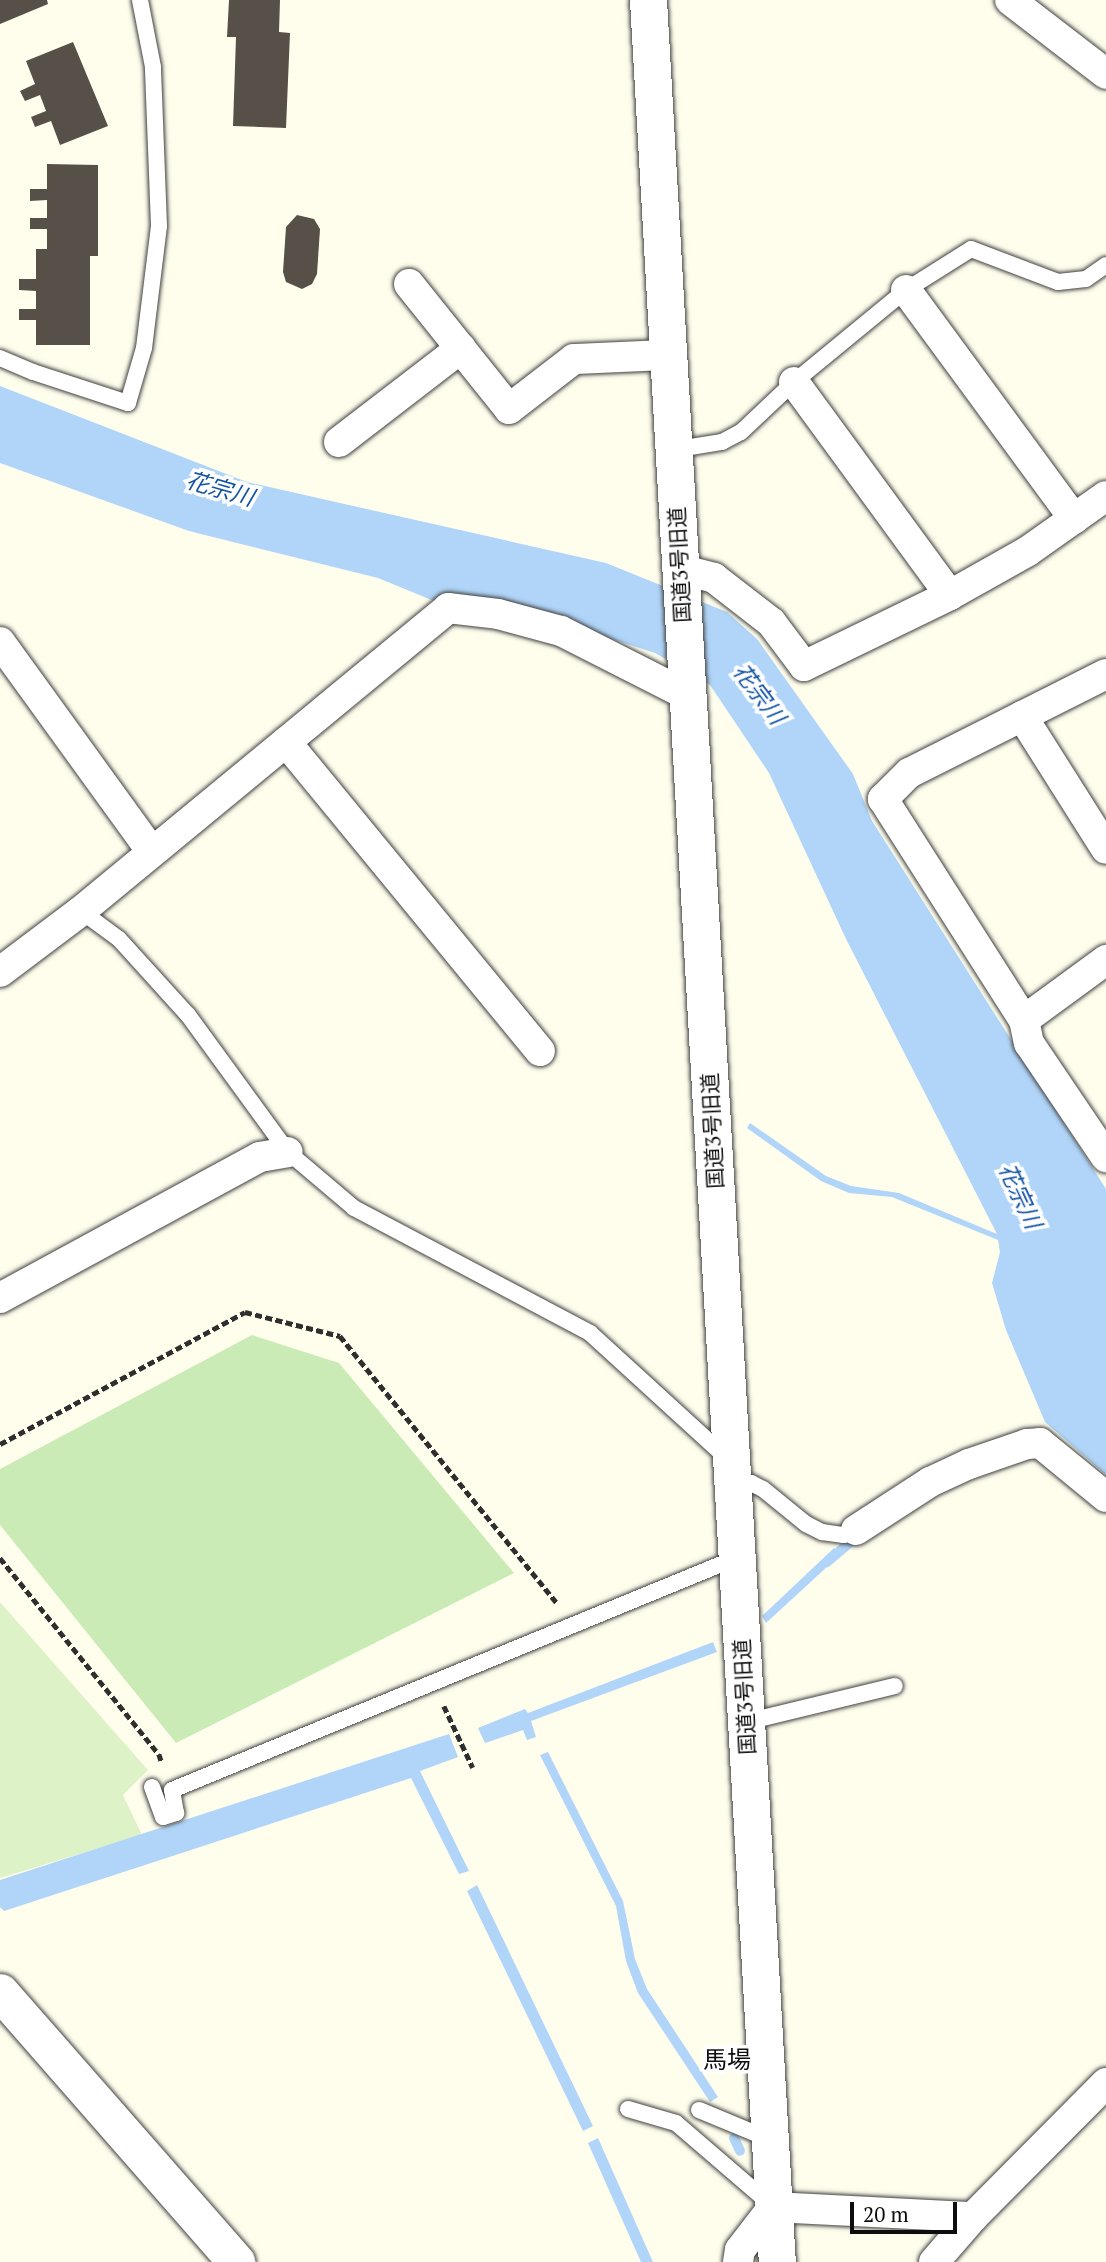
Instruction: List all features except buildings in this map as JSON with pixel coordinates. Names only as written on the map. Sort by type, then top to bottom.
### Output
[{"type":"street","name":"国道3号旧道","points":[[648,0],[776,2262]]},
{"type":"street","points":[[1010,0],[1039,9],[1106,74]]},
{"type":"street","points":[[409,284],[509,409],[574,359],[667,355]]},
{"type":"street","points":[[906,290],[1074,519]]},
{"type":"street","points":[[339,442],[461,348]]},
{"type":"street","points":[[794,382],[950,595]]},
{"type":"street","points":[[679,574],[714,578],[771,622],[804,666],[950,595],[1028,551],[1106,496]]},
{"type":"street","points":[[0,972],[81,911],[448,608],[498,614],[561,631],[686,689]]},
{"type":"street","points":[[0,642],[152,852]]},
{"type":"street","points":[[1106,674],[909,773],[883,799],[1024,1020],[1029,1043],[1106,1157]]},
{"type":"street","points":[[1022,716],[1106,849]]},
{"type":"street","points":[[286,742],[540,1051]]},
{"type":"street","points":[[1024,1020],[1106,960]]},
{"type":"street","points":[[0,1298],[260,1157],[288,1152]]},
{"type":"street","points":[[856,1530],[930,1482],[969,1464],[1027,1444],[1040,1443],[1106,1497]]},
{"type":"street","points":[[0,1992],[236,2262]]},
{"type":"street","points":[[934,2262],[972,2217],[1106,2083]]},
{"type":"street","points":[[738,2262],[740,2250],[773,2207],[972,2217]]},
{"type":"lane","points":[[0,358],[33,372],[128,403],[144,348],[159,226],[153,67],[140,0]]},
{"type":"lane","points":[[672,450],[722,442],[741,432],[794,382],[906,290],[971,249],[1058,282],[1086,279],[1106,265]]},
{"type":"lane","points":[[81,911],[119,939],[188,1015],[288,1152],[354,1208],[590,1333],[732,1472],[763,1489],[806,1524],[822,1532],[844,1535],[856,1530]]},
{"type":"lane","points":[[152,1787],[163,1817],[176,1813],[172,1790],[736,1558]]},
{"type":"lane","points":[[746,1722],[895,1686]]},
{"type":"lane","points":[[628,2109],[676,2123],[773,2207]]},
{"type":"lane","points":[[699,2110],[769,2139]]},
{"type":"path","points":[[0,1444],[245,1312],[340,1336],[575,1626]]},
{"type":"path","points":[[0,1558],[159,1754],[172,1790]]},
{"type":"path","points":[[433,1684],[474,1768]]},
{"type":"green space","points":[[252,1335],[339,1363],[514,1573],[176,1743],[0,1525],[0,1469]]},
{"type":"green space","points":[[0,1602],[148,1770],[123,1795],[142,1835],[0,1878]]},
{"type":"water","name":"花宗川","points":[[0,386],[247,482],[606,563],[727,612],[757,639],[853,774],[872,821],[1106,1189],[1106,1475],[1045,1422],[1006,1330],[992,1283],[1000,1252],[998,1240],[892,1197],[849,1193],[821,1181],[747,1128],[750,1123],[826,1176],[851,1186],[899,1193],[997,1234],[846,939],[769,773],[710,685],[655,653],[568,625],[434,601],[378,578],[189,531],[0,463]]},
{"type":"water","points":[[834,1548],[840,1555],[766,1623],[762,1616]]},
{"type":"water","points":[[713,1642],[717,1652],[531,1721],[536,1737],[527,1740],[523,1730],[485,1743],[478,1728],[525,1709],[528,1713]]},
{"type":"water","points":[[449,1734],[458,1757],[420,1771],[469,1871],[459,1874],[411,1778],[4,1911],[0,1907],[0,1880]]},
{"type":"water","points":[[548,1752],[623,1901],[635,1959],[647,1989],[718,2097],[710,2102],[638,1993],[626,1961],[616,1906],[540,1755]]},
{"type":"water","points":[[477,1885],[593,2126],[583,2131],[467,1891]]},
{"type":"water","points":[[598,2138],[653,2262],[641,2262],[588,2143]]},
{"type":"waterway","points":[[827,1562],[860,1534]]},
{"type":"waterway","points":[[734,2138],[740,2151]]},
{"type":"district","name":"馬場","points":[[727,2060]]}]
